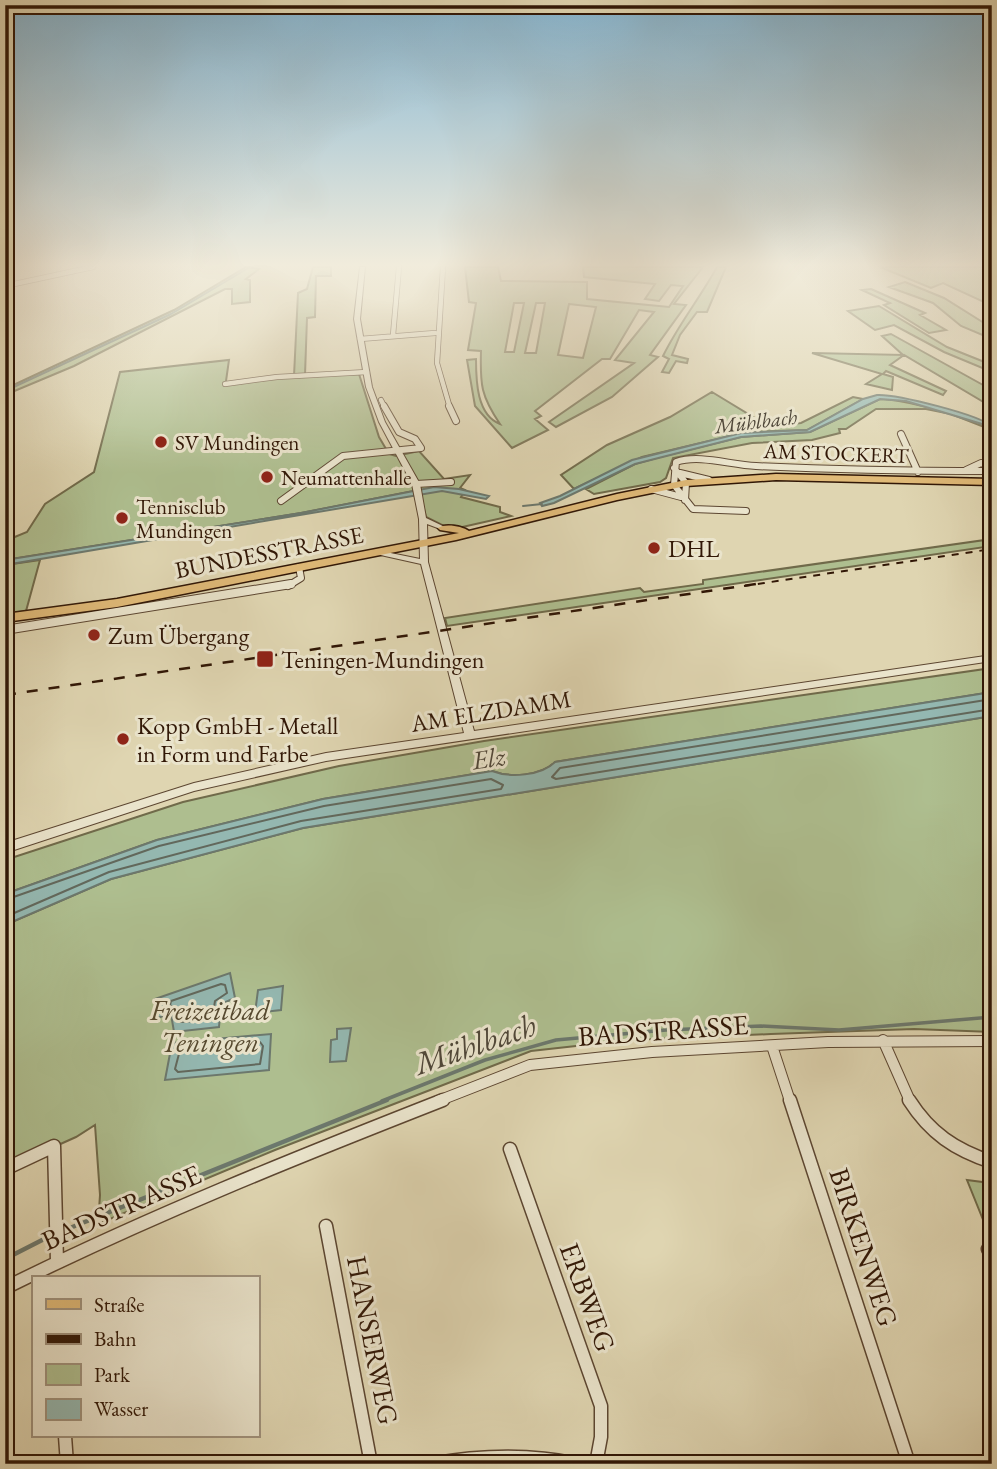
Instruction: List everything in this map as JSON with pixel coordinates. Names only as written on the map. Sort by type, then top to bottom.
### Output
[{"type":"main road","points":[[540,517],[651,489],[709,480],[776,477],[992,482]]},
{"type":"main road","name":"BUNDESSTRASSE","points":[[5,618],[117,603],[475,533],[540,517]]},
{"type":"main road","points":[[443,528],[475,533]]},
{"type":"street","points":[[359,336],[375,407],[417,490],[423,519],[424,562],[470,736]]},
{"type":"street","points":[[360,339],[388,336]]},
{"type":"street","points":[[435,336],[435,364],[443,395],[456,421]]},
{"type":"street","points":[[225,384],[276,377],[366,372]]},
{"type":"street","points":[[281,501],[343,456],[421,448],[415,439],[399,432],[381,400]]},
{"type":"street","name":"AM STOCKERT","points":[[901,434],[918,472]]},
{"type":"street","name":"AM STOCKERT","points":[[674,468],[676,462],[687,459],[729,465],[918,472],[992,471]]},
{"type":"street","name":"AM STOCKERT","points":[[963,471],[981,463],[992,466]]},
{"type":"street","points":[[674,468],[686,483],[683,498]]},
{"type":"street","points":[[674,468],[674,485],[687,505],[698,512],[746,511]]},
{"type":"street","points":[[680,473],[709,480]]},
{"type":"street","points":[[417,490],[451,482]]},
{"type":"street","points":[[651,489],[683,498]]},
{"type":"street","points":[[423,519],[443,528]]},
{"type":"street","points":[[376,552],[424,562]]},
{"type":"street","points":[[5,630],[259,587],[287,586],[301,578],[299,567]]},
{"type":"street","name":"AM ELZDAMM","points":[[5,848],[138,804],[251,773],[374,749],[992,658]]},
{"type":"street","points":[[883,1040],[919,1117],[956,1152],[992,1162]]},
{"type":"street","name":"BADSTRASSE","points":[[5,1288],[57,1262],[341,1138],[530,1065],[652,1052],[883,1040],[992,1041]]},
{"type":"street","name":"BIRKENWEG","points":[[772,1046],[909,1464]]},
{"type":"street","points":[[5,1168],[54,1146],[57,1262]]},
{"type":"street","name":"ERBWEG","points":[[510,1149],[601,1406],[601,1437],[596,1464]]},
{"type":"street","name":"HANSERWEG","points":[[326,1226],[370,1464]]},
{"type":"street","points":[[65,1438],[68,1464]]},
{"type":"street","points":[[430,1464],[457,1458],[554,1457],[578,1464]]},
{"type":"green space","points":[[119,336],[134,336],[74,366],[5,395],[5,389]]},
{"type":"green space","points":[[296,336],[306,336],[305,375],[359,374],[379,437],[389,454],[396,456],[419,451],[444,479],[470,475],[460,488],[465,490],[461,497],[500,507],[500,512],[511,516],[448,528],[426,517],[419,490],[301,513],[5,560],[5,541],[27,532],[45,504],[94,472],[120,372],[229,360],[226,381],[229,383],[294,376]]},
{"type":"green space","points":[[470,336],[508,336],[505,352],[514,352],[517,336],[529,336],[525,353],[536,353],[539,336],[562,336],[558,355],[583,358],[589,336],[624,336],[610,359],[602,359],[535,411],[541,416],[535,419],[548,430],[512,448],[475,406],[467,360],[476,359],[482,406],[492,420],[500,424],[483,390],[481,351],[468,350]]},
{"type":"green space","points":[[635,336],[664,336],[650,355],[658,357],[612,397],[556,427],[549,422],[634,363],[615,360]]},
{"type":"green space","points":[[675,336],[680,336],[672,355],[688,359],[687,363],[676,361],[669,373],[662,372],[669,359],[663,356]]},
{"type":"green space","points":[[882,336],[894,336],[992,390],[992,407],[904,355],[890,365],[946,391],[943,395],[886,371],[883,374],[893,377],[892,390],[866,384],[882,374],[812,353],[903,355]]},
{"type":"green space","points":[[914,336],[928,336],[947,347],[992,365],[992,372]]},
{"type":"green space","points":[[712,392],[753,417],[739,424],[745,429],[801,423],[853,397],[863,399],[807,430],[747,432],[642,457],[574,489],[561,475],[607,445],[670,417]]},
{"type":"green space","points":[[880,399],[939,410],[973,420],[992,430],[951,414],[926,409],[876,409],[846,429],[839,429],[840,433],[812,440],[752,443],[673,458],[666,478],[660,482],[594,494],[586,489],[635,464],[660,457],[741,437],[810,432]]},
{"type":"green space","points":[[992,539],[992,546],[447,626],[445,618],[640,588],[644,592],[703,584],[703,580]]},
{"type":"green space","points":[[40,560],[26,611],[5,614],[5,565]]},
{"type":"green space","points":[[992,668],[992,692],[555,762],[534,773],[507,775],[492,771],[323,799],[157,840],[5,894],[5,860],[183,802],[339,766],[484,741]]},
{"type":"green space","name":"Freizeitbad Teningen","points":[[992,716],[992,1032],[914,1029],[771,1034],[630,1040],[531,1051],[275,1150],[98,1224],[100,1195],[95,1125],[76,1137],[5,1169],[5,925],[111,879],[303,828]]},
{"type":"green space","points":[[967,1180],[990,1183],[992,1187],[992,1242]]},
{"type":"water","points":[[877,395],[938,406],[985,422],[992,427],[906,401],[880,399],[810,432],[741,437],[635,464],[554,503],[542,506],[540,503],[560,496],[632,460],[741,433],[807,430],[863,399]]},
{"type":"water","points":[[434,487],[489,496],[486,499],[442,491],[5,565],[5,560],[301,513]]},
{"type":"water","points":[[992,692],[992,716],[303,828],[111,879],[5,925],[5,894],[157,840],[323,799],[492,771],[507,775],[534,773],[555,762]]},
{"type":"water","points":[[230,973],[235,998],[221,1004],[219,1027],[174,1032],[171,1014],[157,1018],[155,999]]},
{"type":"water","points":[[283,986],[281,1010],[255,1013],[258,990]]},
{"type":"water","points":[[351,1028],[346,1061],[330,1062],[331,1040],[337,1039],[337,1029]]},
{"type":"water","points":[[271,1034],[269,1070],[165,1080],[172,1043]]},
{"type":"waterway","points":[[5,391],[125,336]]},
{"type":"waterway","name":"Mühlbach","points":[[523,506],[542,504]]},
{"type":"waterway","name":"Mühlbach","points":[[382,1101],[485,1060],[556,1040],[666,1030],[761,1026],[839,1030],[992,1017]]},
{"type":"waterway","name":"Mühlbach","points":[[60,1232],[387,1100]]},
{"type":"waterway","name":"Mühlbach","points":[[5,1259],[50,1236]]},
{"type":"railway","points":[[744,586],[992,549]]},
{"type":"railway","points":[[5,695],[756,584]]},
{"type":"place","name":"SV Mundingen","points":[[161,442]]},
{"type":"place","name":"Neumattenhalle","points":[[267,477]]},
{"type":"place","name":"Tennisclub Mundingen","points":[[122,518]]},
{"type":"place","name":"DHL","points":[[654,548]]},
{"type":"place","name":"Zum Übergang","points":[[94,635]]},
{"type":"place","name":"Teningen-Mundingen","points":[[265,659]]},
{"type":"place","name":"Kopp GmbH - Metall in Form und Farbe","points":[[123,739]]},
{"type":"water label","name":"Elz","points":[[489,758]]}]
